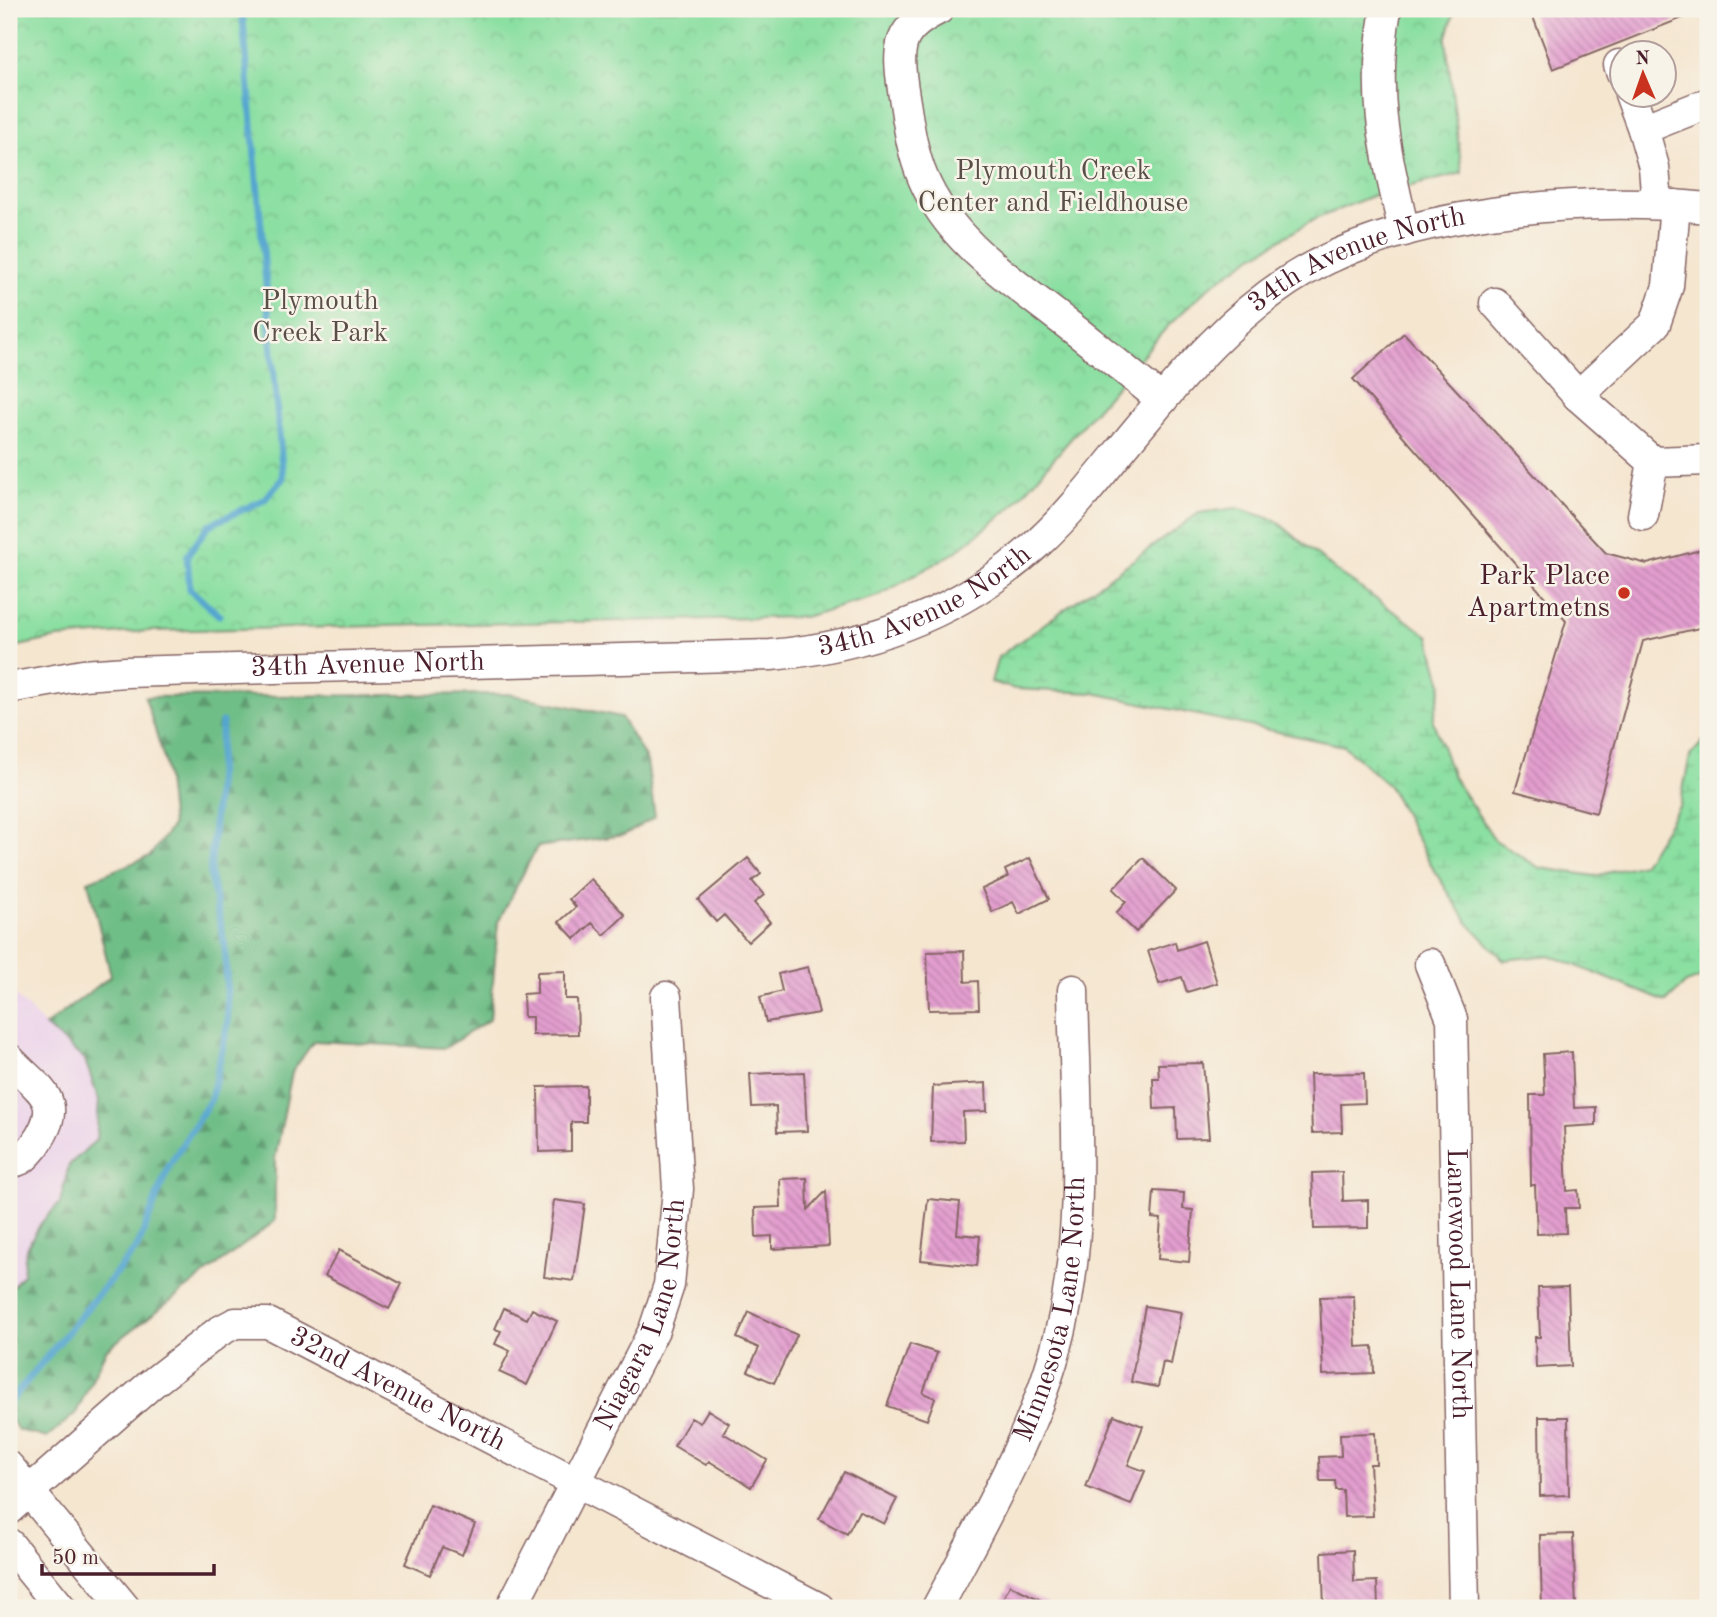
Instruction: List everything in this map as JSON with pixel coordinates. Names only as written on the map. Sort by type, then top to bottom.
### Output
[{"type":"street","points":[[939,9],[921,17],[905,31],[899,57],[912,147],[923,179],[944,217],[972,249],[1161,400]]},
{"type":"street","points":[[1386,9],[1378,108],[1404,231]]},
{"type":"street","points":[[1643,129],[1708,103]]},
{"type":"street","points":[[1578,396],[1655,324],[1668,286],[1666,205],[1635,108]]},
{"type":"street","name":"34th Avenue North","points":[[9,688],[83,675],[125,672],[772,655],[849,644],[898,630],[943,609],[1006,570],[1066,513],[1214,340],[1288,281],[1319,263],[1404,231],[1474,215],[1666,205],[1708,208]]},
{"type":"street","points":[[1495,303],[1578,396],[1653,462],[1708,460]]},
{"type":"street","points":[[1643,515],[1653,462]]},
{"type":"street","name":"Lanewood Lane North","points":[[1430,964],[1452,1019],[1464,1608]]},
{"type":"street","name":"Minnesota Lane North","points":[[937,1608],[1012,1463],[1038,1405],[1060,1332],[1072,1256],[1076,1180],[1073,990]]},
{"type":"street","name":"Niagara Lane North","points":[[511,1608],[654,1330],[669,1284],[678,1189],[666,996]]},
{"type":"street","points":[[9,1059],[49,1101],[51,1111],[50,1123],[26,1156],[17,1162],[9,1162]]},
{"type":"street","name":"32nd Avenue North","points":[[19,1499],[150,1385],[218,1332],[235,1323],[251,1321],[268,1324],[819,1608]]},
{"type":"street","points":[[9,1467],[19,1499],[125,1608]]},
{"type":"street","points":[[9,1544],[61,1608]]},
{"type":"shaded area","points":[[9,989],[45,1026],[85,1060],[99,1101],[96,1141],[69,1165],[60,1204],[41,1223],[26,1249],[23,1274],[9,1291]]},
{"type":"green space","name":"Plymouth Creek Park","points":[[9,9],[1455,9],[1446,40],[1462,173],[1372,196],[1315,219],[1210,286],[1166,328],[1013,506],[954,553],[878,596],[804,617],[148,631],[57,638],[9,648]]},
{"type":"green space","points":[[1237,508],[1275,520],[1336,571],[1429,636],[1442,684],[1433,721],[1453,777],[1495,840],[1540,868],[1595,876],[1643,864],[1680,805],[1690,756],[1708,736],[1708,975],[1686,983],[1666,1002],[1550,955],[1504,960],[1468,923],[1434,870],[1389,786],[1344,746],[1094,693],[1015,689],[991,682],[998,657],[1199,513]]},
{"type":"green space","points":[[509,694],[621,717],[647,761],[655,817],[624,835],[537,847],[498,922],[490,1019],[445,1048],[314,1041],[292,1072],[275,1159],[275,1221],[106,1350],[76,1413],[47,1438],[18,1430],[9,1416],[9,1291],[23,1274],[26,1249],[41,1223],[60,1203],[69,1165],[96,1140],[99,1101],[85,1060],[45,1026],[111,976],[88,881],[150,856],[172,826],[165,762],[145,697]]},
{"type":"building","points":[[1530,9],[1703,10],[1632,38],[1608,38],[1608,47],[1553,69]]},
{"type":"building","name":"Park Place Apartmetns","points":[[1404,333],[1606,553],[1647,564],[1708,548],[1708,626],[1643,641],[1596,813],[1515,791],[1566,621],[1353,379]]},
{"type":"building","points":[[748,858],[761,874],[752,881],[764,895],[754,903],[770,922],[748,942],[724,915],[716,922],[698,900]]},
{"type":"building","points":[[1030,858],[1049,899],[1019,914],[1013,902],[992,912],[982,889],[1008,877],[1005,870]]},
{"type":"building","points":[[1143,858],[1176,890],[1136,932],[1116,913],[1126,902],[1113,889]]},
{"type":"building","points":[[591,879],[625,915],[604,935],[592,923],[575,939],[559,922],[576,907],[569,899]]},
{"type":"building","points":[[1204,941],[1217,983],[1187,992],[1182,977],[1159,984],[1148,951],[1175,942],[1177,950]]},
{"type":"building","points":[[964,951],[965,982],[978,981],[979,1009],[929,1010],[927,952]]},
{"type":"building","points":[[808,967],[819,1013],[766,1022],[760,997],[782,991],[778,974]]},
{"type":"building","points":[[565,971],[565,999],[577,999],[578,1034],[532,1035],[532,1017],[524,1017],[523,994],[537,993],[537,972]]},
{"type":"building","points":[[1572,1052],[1574,1108],[1596,1107],[1596,1125],[1564,1127],[1567,1191],[1578,1190],[1579,1208],[1565,1208],[1566,1233],[1537,1234],[1535,1185],[1531,1185],[1530,1095],[1545,1095],[1543,1054]]},
{"type":"building","points":[[1203,1063],[1209,1138],[1177,1139],[1176,1108],[1154,1109],[1153,1078],[1159,1078],[1158,1064]]},
{"type":"building","points":[[804,1072],[807,1131],[777,1132],[776,1106],[752,1107],[750,1074]]},
{"type":"building","points":[[1364,1073],[1365,1103],[1341,1104],[1342,1132],[1312,1133],[1310,1074]]},
{"type":"building","points":[[986,1083],[987,1111],[963,1112],[964,1141],[931,1142],[933,1086]]},
{"type":"building","points":[[586,1086],[586,1122],[571,1122],[571,1151],[539,1152],[538,1087]]},
{"type":"building","points":[[1342,1172],[1343,1201],[1368,1200],[1368,1228],[1314,1229],[1312,1173]]},
{"type":"building","points":[[807,1178],[808,1210],[826,1191],[829,1246],[772,1249],[772,1236],[756,1237],[755,1208],[781,1207],[780,1179]]},
{"type":"building","points":[[1154,1191],[1184,1193],[1183,1209],[1193,1210],[1189,1262],[1158,1259],[1161,1219],[1152,1218]]},
{"type":"building","points":[[928,1199],[960,1202],[957,1234],[980,1236],[977,1266],[921,1260]]},
{"type":"building","points":[[554,1200],[585,1204],[574,1281],[544,1277]]},
{"type":"building","points":[[339,1250],[402,1284],[389,1309],[325,1276]]},
{"type":"building","points":[[1568,1287],[1571,1366],[1536,1368],[1535,1337],[1540,1337],[1538,1288]]},
{"type":"building","points":[[1354,1296],[1356,1347],[1373,1346],[1374,1373],[1323,1375],[1320,1297]]},
{"type":"building","points":[[1145,1306],[1181,1312],[1171,1364],[1163,1362],[1158,1387],[1131,1382]]},
{"type":"building","points":[[504,1308],[527,1319],[532,1309],[557,1321],[527,1385],[499,1372],[510,1351],[495,1344],[501,1331],[495,1329]]},
{"type":"building","points":[[749,1312],[797,1335],[774,1383],[748,1371],[759,1348],[737,1338]]},
{"type":"building","points":[[910,1344],[937,1353],[923,1393],[935,1398],[927,1420],[887,1406]]},
{"type":"building","points":[[708,1410],[729,1423],[723,1433],[767,1460],[751,1487],[709,1461],[706,1465],[674,1446],[691,1418],[700,1423]]},
{"type":"building","points":[[1114,1415],[1143,1426],[1128,1465],[1145,1471],[1131,1505],[1086,1487]]},
{"type":"building","points":[[1539,1417],[1568,1417],[1569,1495],[1540,1496]]},
{"type":"building","points":[[1375,1433],[1376,1464],[1370,1464],[1373,1516],[1344,1517],[1343,1490],[1336,1490],[1335,1481],[1320,1481],[1319,1457],[1341,1456],[1340,1434]]},
{"type":"building","points":[[844,1472],[897,1499],[884,1524],[859,1511],[847,1534],[819,1519]]},
{"type":"building","points":[[430,1505],[475,1524],[462,1555],[442,1547],[430,1575],[405,1564]]},
{"type":"building","points":[[1573,1534],[1576,1608],[1542,1608],[1540,1535]]},
{"type":"building","points":[[1353,1550],[1354,1582],[1377,1581],[1378,1607],[1324,1608],[1322,1552]]},
{"type":"building","points":[[1010,1585],[1057,1608],[998,1608]]},
{"type":"waterway","points":[[219,615],[190,590],[187,556],[209,525],[264,500],[283,478],[242,9]]},
{"type":"waterway","points":[[9,1403],[138,1246],[169,1166],[211,1099],[228,1023],[225,946],[210,874],[222,722]]},
{"type":"place","name":"Park Place Apartmetns","points":[[1624,593]]},
{"type":"park label","name":"Plymouth Creek Center and Fieldhouse","points":[[1053,188]]}]
